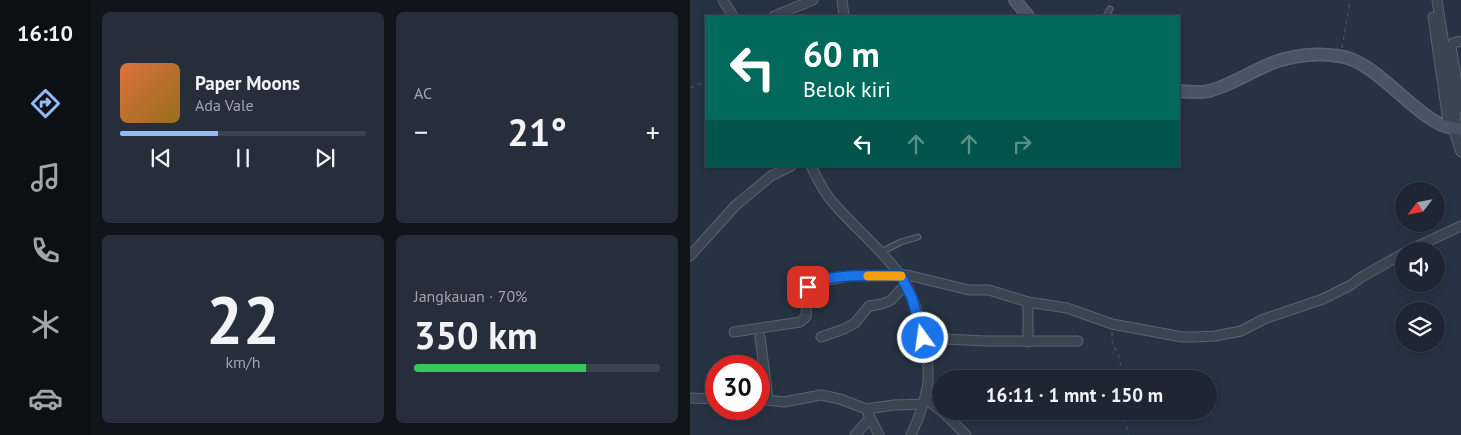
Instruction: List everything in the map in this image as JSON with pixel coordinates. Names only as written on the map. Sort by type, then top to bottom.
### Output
[{"type":"street","points":[[723,0],[732,15]]},
{"type":"street","points":[[776,15],[814,0]]},
{"type":"street","points":[[842,0],[844,15]]},
{"type":"street","points":[[1014,0],[1027,15]]},
{"type":"street","points":[[1431,0],[1461,152]]},
{"type":"street","points":[[1437,0],[1455,128]]},
{"type":"street","points":[[1461,41],[1452,43],[1451,46],[1459,80],[1461,108]]},
{"type":"street","points":[[1180,91],[1208,92],[1274,62],[1296,56],[1340,56],[1370,70],[1441,125],[1455,128]]},
{"type":"street","points":[[690,256],[735,206],[771,176],[789,167]]},
{"type":"street","points":[[812,167],[830,199],[881,252],[903,280],[912,298],[923,338],[928,369],[924,401],[911,435]]},
{"type":"street","points":[[1426,242],[1461,226]]},
{"type":"street","points":[[821,337],[850,326],[859,319],[869,306],[886,303],[907,275],[969,290],[989,290],[1028,302],[1067,308],[1112,324],[1182,338],[1215,336],[1242,331],[1264,319],[1331,295],[1395,258]]},
{"type":"street","points":[[734,332],[800,322],[806,317],[807,290],[811,284],[816,282],[850,276],[903,280]]},
{"type":"street","points":[[1028,302],[1028,342]]},
{"type":"street","points":[[760,338],[761,355]]},
{"type":"street","points":[[923,338],[1028,342],[1078,341]]},
{"type":"street","points":[[770,400],[784,402],[821,395],[840,399],[868,413],[879,435]]},
{"type":"street","points":[[690,398],[705,399]]},
{"type":"street","points":[[855,435],[868,413],[894,405],[924,401],[932,405]]},
{"type":"street","points":[[951,420],[966,435]]},
{"type":"lane","points":[[1106,15],[1110,8]]},
{"type":"lane","points":[[881,252],[901,242],[918,237]]},
{"type":"path","points":[[1340,56],[1349,0]]},
{"type":"path","points":[[690,88],[705,81]]},
{"type":"path","points":[[1112,324],[1112,341],[1121,362],[1119,370]]},
{"type":"path","points":[[1124,420],[1128,435]]},
{"type":"slow traffic","points":[[868,276],[901,276]]},
{"type":"route","points":[[808,287],[816,282],[850,276],[901,276],[917,312],[923,338]]}]
